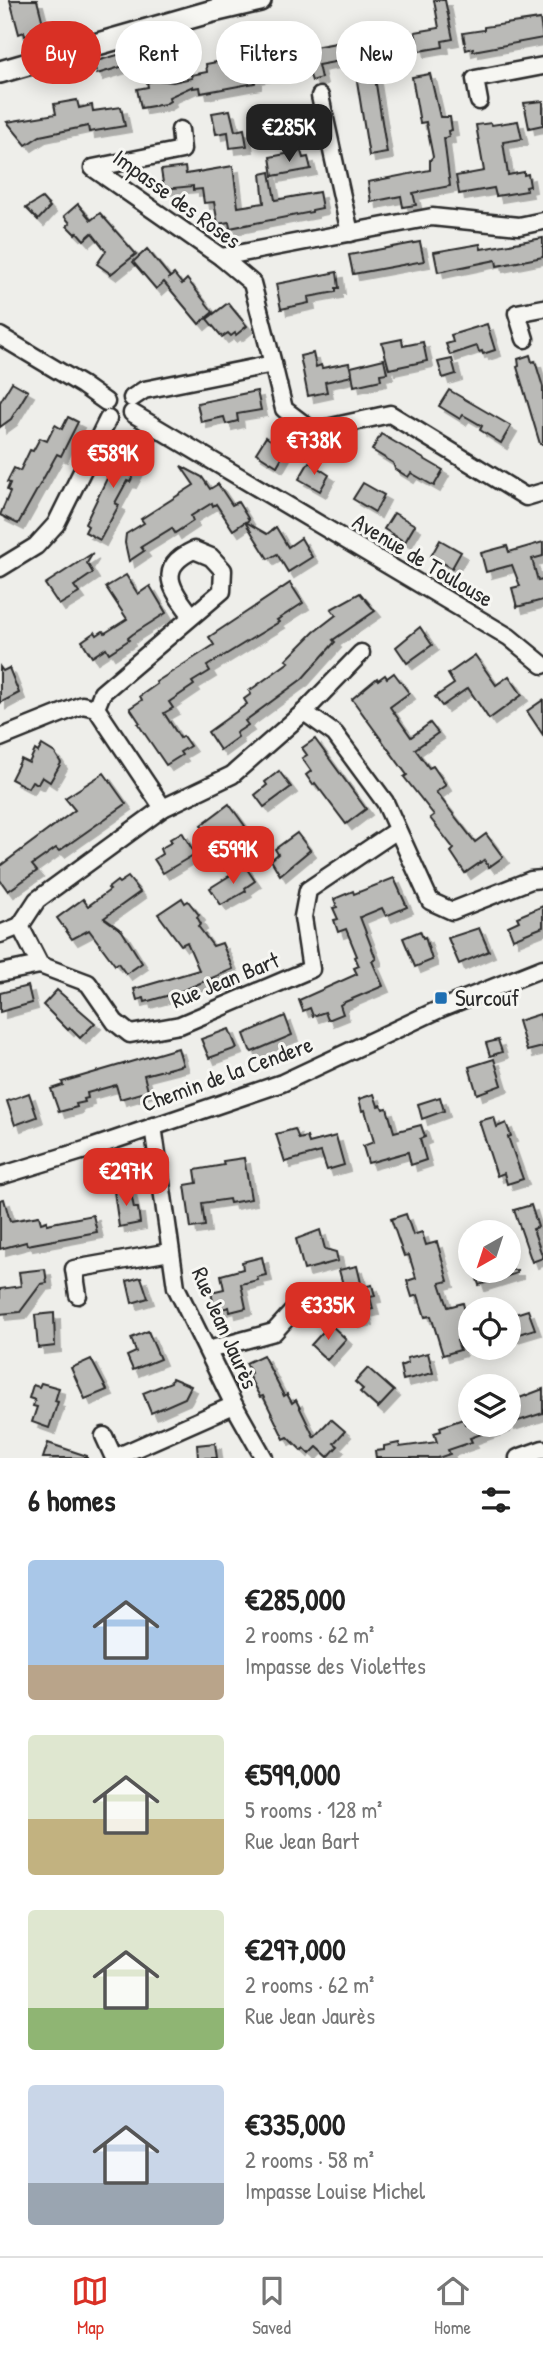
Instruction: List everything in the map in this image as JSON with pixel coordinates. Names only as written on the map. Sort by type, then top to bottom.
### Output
[{"type":"main road","points":[[0,72],[260,0]]},
{"type":"street","points":[[479,101],[475,79],[543,66]]},
{"type":"street","points":[[320,96],[350,233]]},
{"type":"street","name":"Impasse des Roses","points":[[180,130],[182,150],[93,168],[220,257],[252,283],[284,409],[313,431],[390,414],[526,497],[543,492]]},
{"type":"street","points":[[220,257],[432,217],[519,226],[543,221]]},
{"type":"street","points":[[525,339],[517,313],[543,308]]},
{"type":"street","points":[[0,336],[82,384],[106,402]]},
{"type":"street","points":[[106,402],[103,413],[108,419],[117,420],[127,417],[144,390],[273,364]]},
{"type":"street","points":[[106,402],[121,396],[132,406]]},
{"type":"street","name":"Avenue de Toulouse","points":[[132,406],[509,637],[543,665]]},
{"type":"street","points":[[0,568],[36,546],[56,524],[108,419]]},
{"type":"street","points":[[96,708],[102,693],[192,616]]},
{"type":"street","points":[[0,934],[20,926],[37,900],[163,808],[232,775],[304,712],[361,653]]},
{"type":"street","points":[[0,738],[82,705],[96,708],[163,808]]},
{"type":"street","points":[[304,712],[335,734],[385,802],[429,901],[452,911],[531,880],[543,879]]},
{"type":"street","name":"Rue Jean Bart","points":[[40,965],[88,983],[115,1022],[130,1034],[180,1025],[311,969],[303,917],[308,890],[397,830]]},
{"type":"street","points":[[0,973],[40,965],[20,926]]},
{"type":"street","name":"Chemin de la Cendere","points":[[0,1176],[282,1083],[442,1008],[543,968]]},
{"type":"street","name":"Rue Jean Jaurès","points":[[153,1126],[176,1287],[234,1405],[264,1458]]},
{"type":"street","points":[[78,1295],[74,1269],[170,1252]]},
{"type":"street","points":[[208,1350],[274,1332],[306,1298]]},
{"type":"street","points":[[104,1436],[114,1458],[234,1405]]},
{"type":"street","points":[[518,1458],[543,1449]]},
{"type":"building","points":[[10,0],[37,0],[42,21],[21,21],[19,34]]},
{"type":"building","points":[[434,0],[445,0],[453,39],[442,41],[443,47],[419,51],[417,32],[439,28]]},
{"type":"building","points":[[540,19],[543,38],[466,50],[463,33],[484,30],[484,27]]},
{"type":"building","points":[[336,43],[336,62],[322,64],[322,46]]},
{"type":"building","points":[[115,56],[115,69],[101,73],[101,60]]},
{"type":"building","points":[[216,62],[216,84],[250,84],[201,93],[200,87],[193,86],[169,97],[170,101],[165,104],[141,108],[137,89],[148,87],[147,84],[202,84],[202,73],[207,72],[206,64]]},
{"type":"building","points":[[430,74],[440,117],[450,117],[452,130],[448,131],[449,137],[444,138],[450,186],[413,193],[416,205],[403,207],[401,196],[371,202],[368,182],[430,170],[430,160],[433,157],[426,122],[420,123],[413,84],[417,84],[417,76]]},
{"type":"building","points":[[357,84],[376,84],[387,153],[369,156]]},
{"type":"building","points":[[77,100],[79,108],[92,105],[93,111],[121,107],[125,126],[89,132],[88,126],[40,136],[26,145],[7,122],[56,114],[54,104]]},
{"type":"building","points":[[543,101],[543,125],[529,128],[524,103]]},
{"type":"building","points":[[288,107],[292,129],[273,132],[270,110]]},
{"type":"building","points":[[230,110],[235,131],[244,129],[247,146],[230,148],[228,132],[216,134],[212,113]]},
{"type":"building","points":[[518,121],[522,139],[503,142],[508,175],[524,172],[524,175],[528,174],[530,186],[526,187],[527,191],[496,196],[494,188],[459,194],[456,176],[484,171],[476,125]]},
{"type":"building","points":[[301,151],[303,158],[308,157],[311,169],[273,176],[270,157]]},
{"type":"building","points":[[233,166],[238,207],[264,203],[261,174],[270,172],[275,200],[319,192],[322,208],[230,228],[229,222],[218,224],[214,202],[204,203],[202,189],[193,190],[193,186],[164,189],[161,170],[185,167],[186,174]]},
{"type":"building","points":[[42,198],[50,207],[38,220],[26,208]]},
{"type":"building","points":[[78,204],[91,220],[100,213],[136,254],[111,274],[97,264],[106,251],[92,233],[84,240],[67,226],[70,223],[64,216]]},
{"type":"building","points":[[543,238],[543,257],[497,266],[496,260],[438,272],[434,252],[480,244],[481,249]]},
{"type":"building","points":[[420,242],[424,261],[353,274],[349,255]]},
{"type":"building","points":[[147,249],[170,277],[168,279],[174,274],[182,284],[187,279],[213,312],[199,324],[164,282],[156,289],[133,262]]},
{"type":"building","points":[[337,272],[339,288],[336,288],[336,292],[308,297],[309,303],[281,309],[276,284]]},
{"type":"building","points":[[228,303],[247,326],[236,335],[235,333],[231,336],[228,333],[222,337],[207,319]]},
{"type":"building","points":[[487,324],[495,350],[483,354],[477,346],[450,355],[446,344],[453,342],[451,335]]},
{"type":"building","points":[[402,339],[403,346],[423,342],[427,361],[389,369],[382,343]]},
{"type":"building","points":[[313,353],[316,367],[349,363],[352,376],[325,382],[327,392],[308,396],[300,356]]},
{"type":"building","points":[[530,355],[532,362],[535,361],[543,387],[543,444],[540,444],[517,367],[518,359]]},
{"type":"building","points":[[384,359],[387,373],[380,374],[381,380],[354,386],[351,367]]},
{"type":"building","points":[[452,359],[456,374],[443,378],[438,362]]},
{"type":"building","points":[[12,382],[28,391],[11,419],[0,427],[0,402]]},
{"type":"building","points":[[449,390],[511,426],[501,443],[480,430],[482,426],[463,415],[460,419],[439,406]]},
{"type":"building","points":[[257,391],[261,410],[237,414],[238,421],[226,424],[224,417],[201,422],[197,403]]},
{"type":"building","points":[[68,417],[78,422],[61,456],[57,454],[18,524],[0,515],[10,492],[7,490],[10,483],[7,482],[14,468],[20,471],[30,450],[33,451],[40,438],[47,441],[55,425],[62,429]]},
{"type":"building","points":[[381,434],[443,470],[434,486],[411,473],[408,477],[395,469],[393,463],[372,450]]},
{"type":"building","points":[[266,437],[286,450],[277,466],[256,453]]},
{"type":"building","points":[[124,443],[145,454],[115,503],[119,505],[100,540],[85,532],[88,526],[85,524]]},
{"type":"building","points":[[309,462],[329,475],[320,491],[299,479]]},
{"type":"building","points":[[181,466],[202,477],[210,489],[218,484],[232,505],[238,502],[249,520],[246,522],[267,534],[276,527],[288,547],[301,538],[312,557],[288,572],[277,554],[268,559],[245,522],[233,530],[216,504],[213,506],[212,503],[191,516],[193,521],[175,533],[172,528],[141,547],[144,551],[129,561],[126,534],[144,523],[141,519],[194,485]]},
{"type":"building","points":[[363,483],[384,495],[375,512],[353,499]]},
{"type":"building","points":[[394,513],[415,525],[405,542],[384,529]]},
{"type":"building","points":[[440,540],[461,552],[452,568],[431,556]]},
{"type":"building","points":[[543,542],[543,556],[532,559],[538,581],[543,580],[543,600],[517,607],[512,588],[520,586],[512,565],[486,572],[481,553],[507,546],[509,552]]},
{"type":"building","points":[[93,553],[87,563],[93,573],[74,586],[79,593],[59,605],[45,584]]},
{"type":"building","points":[[126,575],[138,594],[150,586],[166,613],[109,653],[106,648],[92,657],[82,641],[95,632],[97,635],[103,631],[105,633],[127,619],[106,587]]},
{"type":"building","points":[[290,583],[303,603],[277,620],[279,622],[207,666],[210,671],[169,702],[173,708],[164,713],[180,738],[183,736],[190,746],[166,765],[130,708],[142,700],[140,696],[157,684],[156,682],[214,645],[209,637]]},
{"type":"building","points":[[360,593],[375,611],[333,640],[335,642],[302,679],[245,721],[248,725],[236,733],[238,737],[220,750],[208,732],[247,704],[244,699],[251,694],[249,691],[289,662],[286,660],[336,615],[331,609]]},
{"type":"building","points":[[420,627],[432,645],[407,663],[396,647]]},
{"type":"building","points":[[475,655],[496,685],[509,676],[522,695],[489,719],[468,688],[442,706],[435,697],[454,684],[448,674]]},
{"type":"building","points":[[0,667],[3,671],[9,668],[19,693],[0,703]]},
{"type":"building","points":[[394,673],[409,693],[390,707],[411,737],[430,723],[438,733],[415,749],[429,768],[433,766],[446,785],[436,792],[475,842],[486,834],[503,857],[489,867],[484,860],[465,873],[451,852],[454,849],[430,818],[434,815],[404,777],[407,775],[352,699],[377,678],[378,680],[385,675],[387,678]]},
{"type":"building","points":[[543,700],[543,735],[527,711]]},
{"type":"building","points":[[315,739],[366,809],[346,824],[306,775],[311,771],[302,758],[307,755],[302,748]]},
{"type":"building","points":[[42,745],[55,753],[61,763],[50,782],[42,777],[38,784],[32,781],[28,788],[11,779],[21,759],[29,763],[35,750],[38,752]]},
{"type":"building","points":[[279,771],[291,787],[264,807],[255,795],[267,785],[265,782]]},
{"type":"building","points":[[104,773],[126,804],[59,851],[56,848],[32,865],[37,871],[8,891],[0,880],[0,866],[75,810],[65,798]]},
{"type":"building","points":[[229,804],[245,826],[230,837],[225,830],[212,840],[201,825]]},
{"type":"building","points":[[182,832],[195,854],[163,873],[154,859],[162,854],[160,849],[172,842],[170,839]]},
{"type":"building","points":[[297,833],[310,850],[280,875],[271,860],[278,854],[275,849]]},
{"type":"building","points":[[245,866],[255,881],[245,888],[246,891],[221,905],[210,888]]},
{"type":"building","points":[[128,877],[140,892],[104,918],[122,931],[142,963],[126,974],[118,963],[115,965],[89,930],[72,939],[57,918],[83,899],[88,906],[110,890],[108,888],[117,881],[119,883]]},
{"type":"building","points":[[394,878],[407,907],[386,916],[382,908],[360,917],[376,959],[372,961],[383,986],[340,1005],[343,1014],[328,1020],[325,1012],[313,1016],[310,1008],[303,1011],[299,1000],[357,974],[354,968],[359,966],[355,957],[357,956],[346,929],[338,932],[334,920],[338,919],[333,908],[337,907],[334,899]]},
{"type":"building","points":[[182,898],[185,903],[188,901],[199,915],[197,917],[201,924],[198,926],[213,946],[222,943],[233,969],[177,993],[145,1002],[144,998],[137,1000],[134,989],[199,970],[187,942],[181,945],[158,914]]},
{"type":"building","points":[[543,906],[543,927],[513,939],[508,926],[519,921],[517,917]]},
{"type":"building","points":[[479,928],[489,951],[459,964],[448,938]]},
{"type":"building","points":[[420,931],[423,938],[425,937],[432,960],[415,967],[403,938]]},
{"type":"building","points":[[28,986],[32,1003],[0,1012],[0,993]]},
{"type":"building","points":[[57,990],[95,1023],[80,1038],[43,1005]]},
{"type":"building","points":[[540,1014],[543,1047],[527,1051],[518,1021]]},
{"type":"building","points":[[285,1016],[292,1035],[252,1052],[244,1034]]},
{"type":"building","points":[[229,1029],[237,1048],[209,1058],[201,1039]]},
{"type":"building","points":[[498,1040],[502,1052],[490,1056],[486,1043]]},
{"type":"building","points":[[178,1048],[183,1065],[144,1075],[148,1091],[120,1099],[116,1085],[87,1093],[85,1102],[59,1112],[51,1089],[63,1085],[62,1082]]},
{"type":"building","points":[[494,1059],[502,1085],[477,1094],[469,1067]]},
{"type":"building","points":[[29,1093],[37,1117],[15,1125],[7,1101]]},
{"type":"building","points":[[374,1094],[378,1106],[387,1108],[394,1132],[421,1125],[425,1137],[420,1139],[426,1160],[411,1165],[408,1152],[368,1163],[363,1146],[374,1142],[359,1099]]},
{"type":"building","points":[[440,1097],[444,1111],[422,1119],[418,1104]]},
{"type":"building","points":[[494,1117],[497,1127],[506,1123],[511,1136],[508,1137],[523,1179],[507,1184],[504,1173],[497,1176],[479,1121]]},
{"type":"building","points":[[295,1129],[299,1139],[307,1137],[309,1143],[336,1136],[344,1165],[327,1170],[321,1152],[285,1162],[276,1134]]},
{"type":"building","points":[[244,1158],[251,1199],[230,1203],[229,1199],[202,1203],[205,1226],[191,1228],[185,1185],[197,1183],[195,1170]]},
{"type":"building","points":[[130,1188],[134,1208],[138,1208],[140,1223],[119,1227],[114,1191]]},
{"type":"building","points":[[4,1199],[10,1221],[39,1216],[41,1223],[47,1221],[47,1224],[93,1215],[97,1232],[27,1245],[26,1242],[0,1249],[0,1200]]},
{"type":"building","points":[[531,1205],[538,1227],[533,1229],[543,1258],[532,1262],[522,1233],[522,1220],[517,1220],[514,1210]]},
{"type":"building","points":[[406,1214],[413,1235],[422,1232],[426,1245],[437,1242],[448,1281],[440,1283],[448,1307],[458,1304],[458,1351],[443,1355],[431,1316],[425,1317],[418,1295],[412,1297],[407,1281],[416,1278],[409,1255],[404,1256],[391,1219]]},
{"type":"building","points":[[320,1230],[325,1249],[336,1252],[338,1261],[304,1270],[296,1239]]},
{"type":"building","points":[[262,1257],[266,1275],[241,1284],[246,1308],[230,1312],[229,1307],[215,1311],[211,1292],[224,1289],[221,1275],[243,1269],[242,1262]]},
{"type":"building","points":[[357,1266],[362,1287],[372,1285],[375,1296],[370,1297],[373,1309],[365,1311],[367,1319],[354,1322],[339,1270]]},
{"type":"building","points":[[45,1269],[47,1283],[41,1284],[20,1312],[0,1314],[0,1289],[21,1286],[19,1272]]},
{"type":"building","points":[[141,1277],[148,1298],[132,1303],[127,1281]]},
{"type":"building","points":[[528,1310],[535,1329],[521,1333],[521,1312]]},
{"type":"building","points":[[54,1313],[55,1346],[38,1348],[35,1315]]},
{"type":"building","points":[[330,1324],[346,1339],[327,1360],[311,1345]]},
{"type":"building","points":[[148,1331],[160,1359],[133,1370],[127,1356],[136,1352],[131,1338]]},
{"type":"building","points":[[428,1353],[433,1373],[403,1380],[400,1366],[408,1363],[407,1358]]},
{"type":"building","points":[[263,1355],[284,1396],[287,1394],[292,1403],[296,1400],[314,1437],[331,1419],[345,1431],[334,1443],[338,1446],[328,1457],[317,1447],[310,1454],[304,1448],[302,1451],[288,1437],[284,1439],[263,1396],[260,1397],[248,1375],[251,1373],[246,1363]]},
{"type":"building","points":[[91,1359],[107,1390],[85,1399],[71,1368]]},
{"type":"building","points":[[368,1368],[394,1391],[378,1408],[360,1392],[363,1389],[355,1382]]},
{"type":"building","points":[[172,1378],[191,1386],[185,1398],[151,1413],[143,1393],[171,1382]]},
{"type":"building","points":[[41,1383],[59,1388],[55,1401],[58,1402],[49,1428],[32,1422],[37,1407],[33,1406],[35,1400],[29,1398],[33,1385],[39,1387]]},
{"type":"building","points":[[543,1389],[543,1413],[521,1420],[521,1397]]},
{"type":"building","points":[[458,1421],[458,1437],[473,1437],[470,1438],[472,1442],[448,1450],[450,1454],[438,1458],[376,1458],[375,1451],[384,1450],[384,1446],[399,1443],[400,1447],[437,1442],[434,1433],[441,1431],[440,1427]]},
{"type":"building","points":[[48,1443],[87,1456],[87,1458],[43,1458]]},
{"type":"building","points":[[215,1443],[217,1458],[198,1458],[197,1445]]},
{"type":"place","name":"Surcouf","points":[[441,998]]}]
